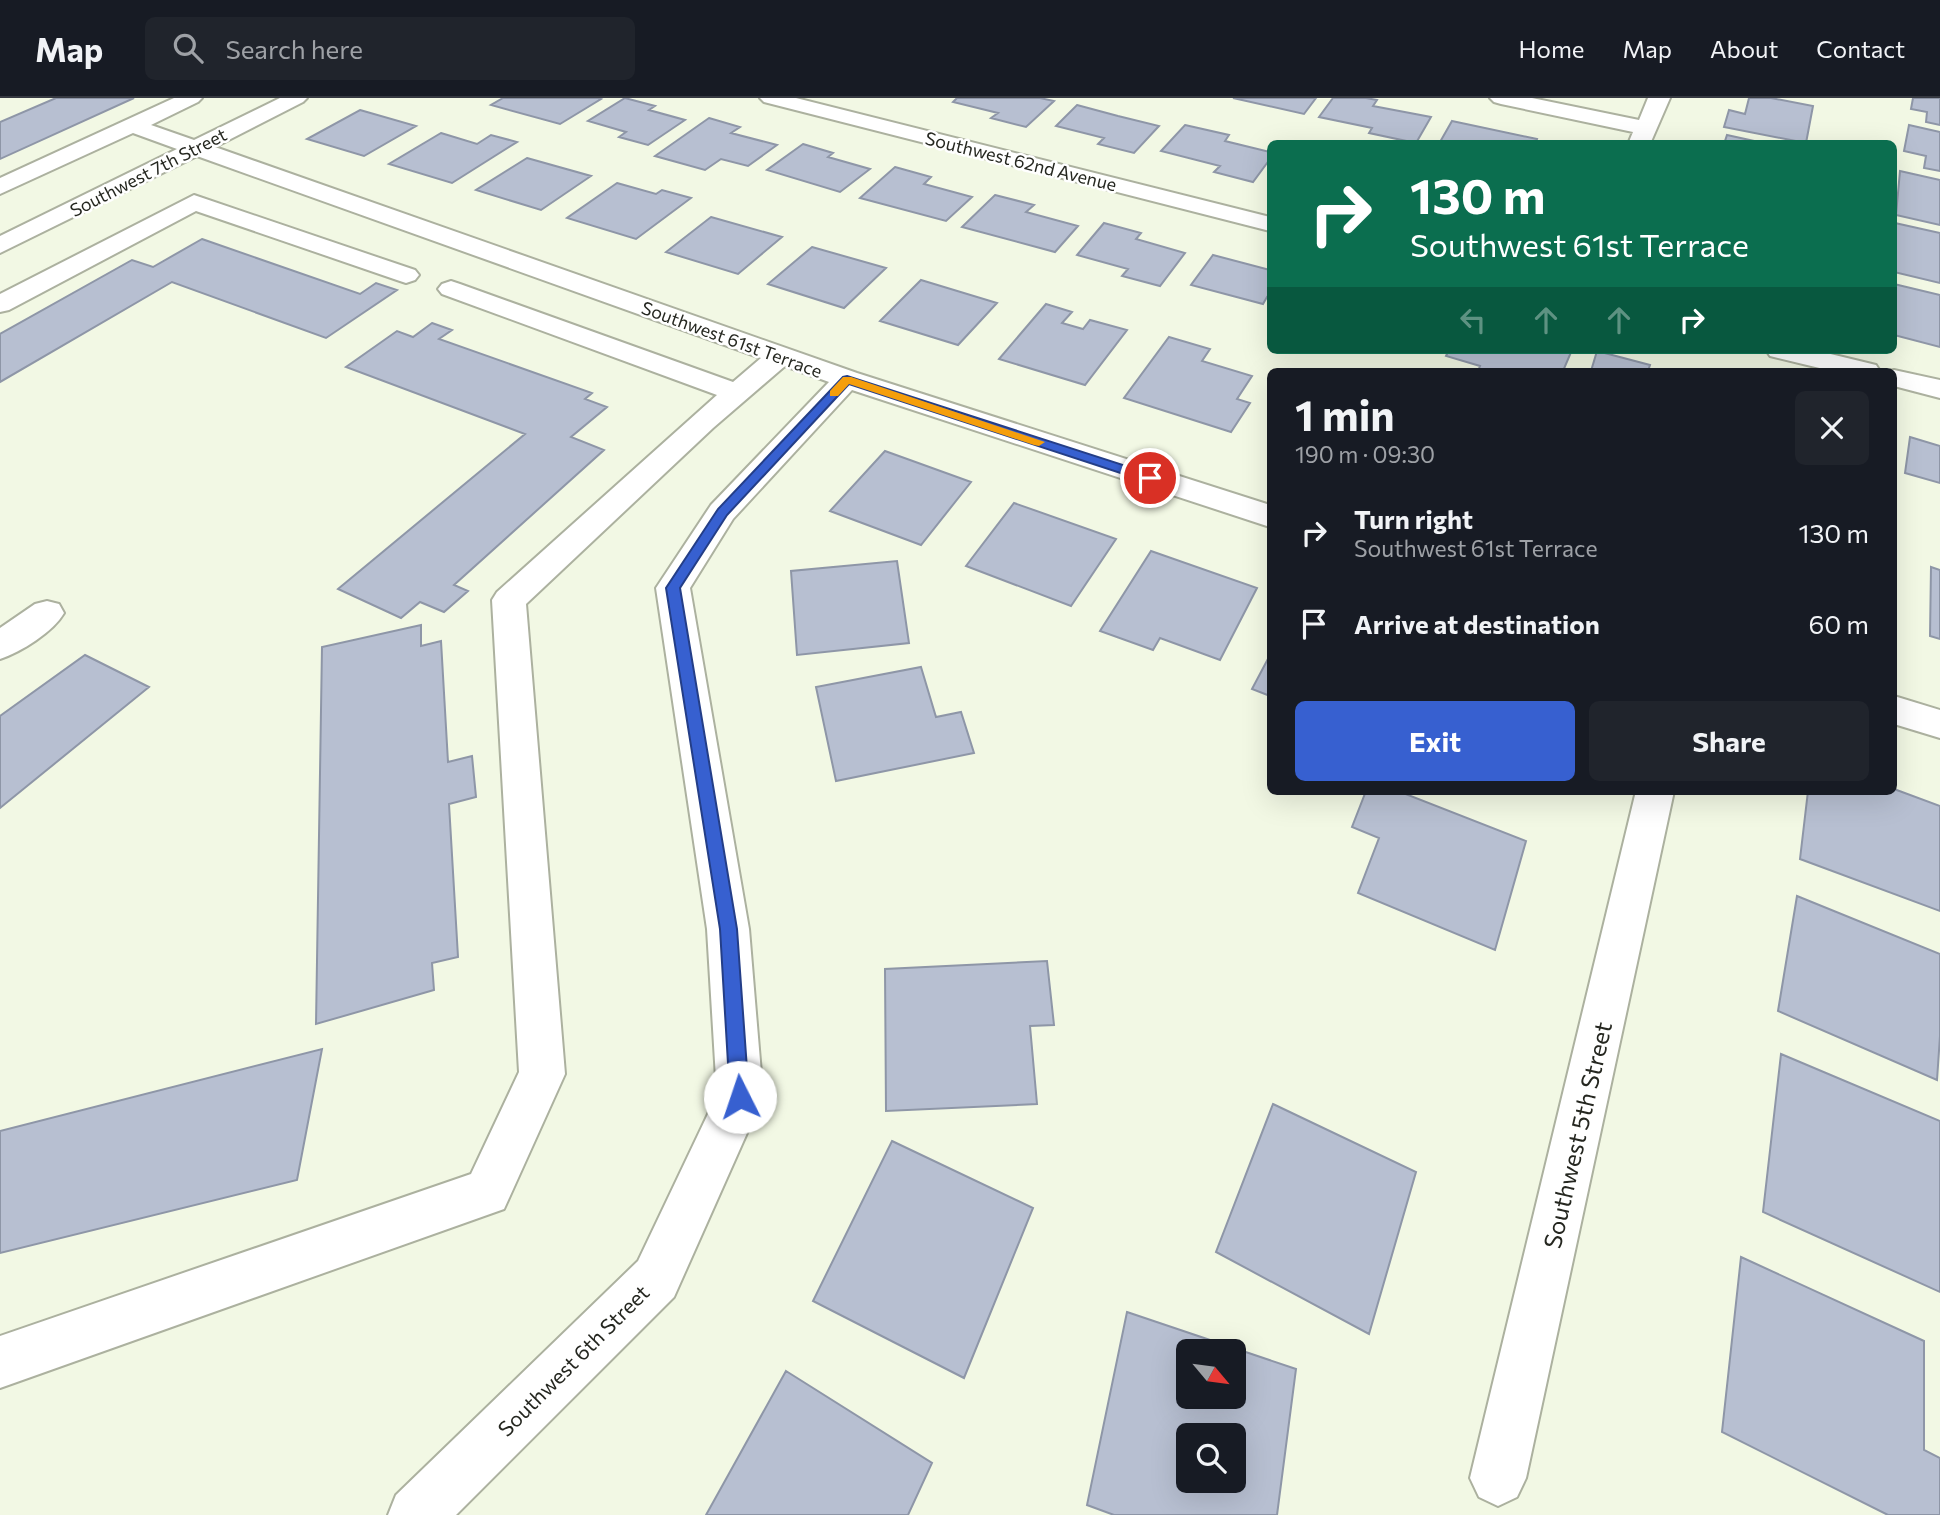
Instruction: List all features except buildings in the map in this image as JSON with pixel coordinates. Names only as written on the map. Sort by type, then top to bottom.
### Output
[{"type":"street","points":[[0,187],[191,98]]},
{"type":"street","name":"Southwest 7th Street","points":[[0,246],[296,98]]},
{"type":"street","name":"Southwest 62nd Avenue","points":[[771,98],[1267,223]]},
{"type":"street","points":[[1501,98],[1643,136],[1659,98]]},
{"type":"street","name":"Southwest 61st Terrace","points":[[133,125],[780,356],[1267,515]]},
{"type":"street","points":[[0,304],[194,202],[406,275]]},
{"type":"street","points":[[451,289],[737,393]]},
{"type":"street","points":[[1796,354],[1854,368]]},
{"type":"street","points":[[0,1362],[487,1192],[542,1074],[509,600],[780,356]]},
{"type":"street","points":[[1897,378],[1940,389]]},
{"type":"street","name":"Southwest 6th Street","points":[[416,1515],[656,1279],[740,1097],[728,929],[673,588],[722,512],[847,379]]},
{"type":"street","points":[[0,646],[47,613]]},
{"type":"street","points":[[1897,711],[1940,724]]},
{"type":"street","name":"Southwest 5th Street","points":[[1498,1479],[1654,795]]},
{"type":"slow traffic","points":[[834,393],[847,379],[1039,442]]},
{"type":"route","points":[[740,1097],[728,929],[673,588],[722,512],[847,379],[1150,478]]}]
